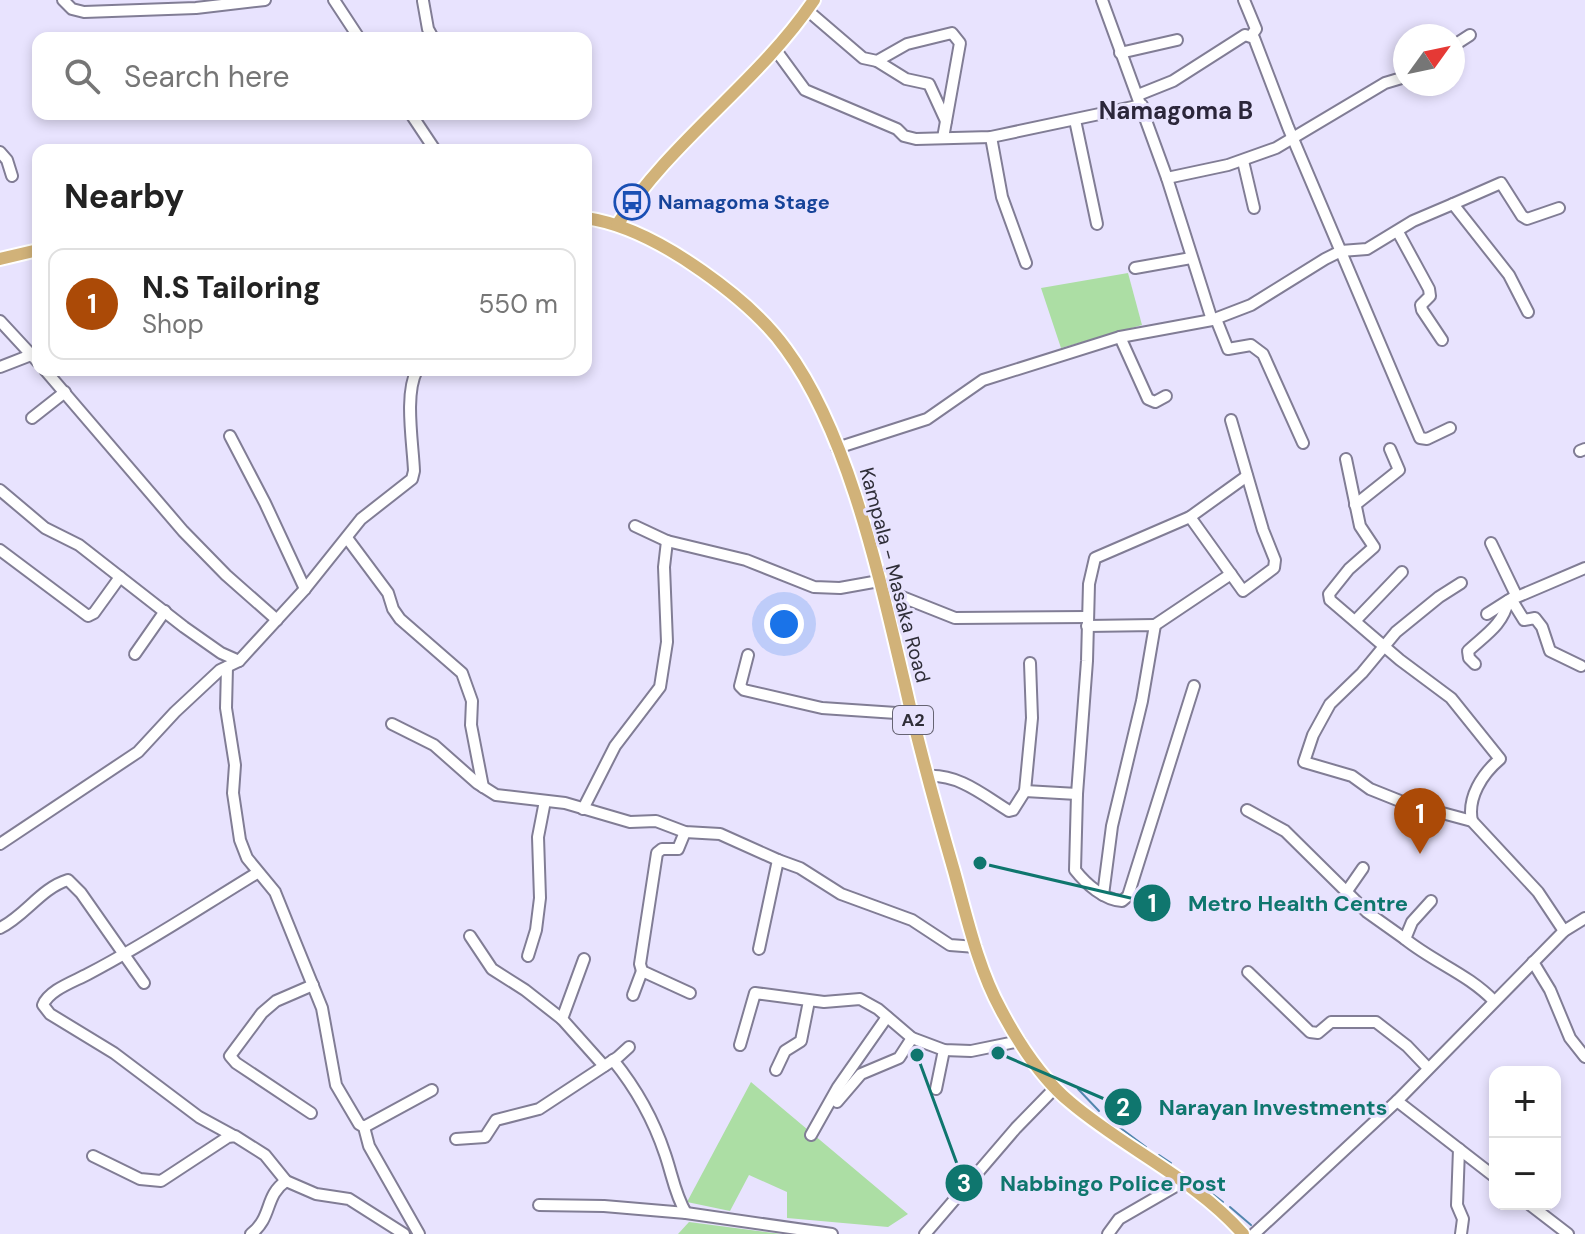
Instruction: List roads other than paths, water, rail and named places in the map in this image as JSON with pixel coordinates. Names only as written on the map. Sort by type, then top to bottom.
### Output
[{"type":"main road","points":[[617,225],[637,194],[749,79],[811,5]]},
{"type":"main road","name":"Kampala - Masaka Road","points":[[592,219],[617,225],[686,259],[739,300],[786,348],[807,381],[837,448],[881,585],[927,776],[976,947],[1000,1009],[1055,1088],[1096,1123],[1214,1204],[1243,1234]]},
{"type":"main road","points":[[0,259],[32,251]]},
{"type":"street","points":[[63,0],[72,9],[84,12],[196,8],[265,0]]},
{"type":"street","points":[[334,0],[355,32]]},
{"type":"street","points":[[1102,0],[1140,100],[1214,320],[1228,349],[1251,345],[1263,354],[1303,443]]},
{"type":"street","points":[[1244,0],[1256,29],[1251,36]]},
{"type":"street","points":[[423,1],[430,32]]},
{"type":"street","points":[[811,5],[863,58],[877,61],[906,79],[929,84],[946,121]]},
{"type":"street","points":[[877,61],[907,44],[952,33],[960,43],[943,138]]},
{"type":"street","points":[[775,49],[805,90],[897,129],[904,136],[991,137],[1075,120],[1140,100],[1245,35],[1251,36]]},
{"type":"street","points":[[1465,38],[1470,35]]},
{"type":"street","points":[[1251,36],[1420,438],[1427,439],[1450,428]]},
{"type":"street","points":[[1120,53],[1177,40]]},
{"type":"street","points":[[1167,178],[1243,161],[1276,148],[1393,81]]},
{"type":"street","points":[[418,120],[432,144]]},
{"type":"street","points":[[1075,120],[1097,224]]},
{"type":"street","points":[[991,137],[1002,197],[1026,263]]},
{"type":"street","points":[[0,152],[7,160],[12,176]]},
{"type":"street","points":[[1243,161],[1254,208]]},
{"type":"street","points":[[837,448],[927,419],[983,380],[1120,337],[1214,320],[1251,305],[1341,251],[1367,249],[1413,221],[1501,183],[1527,219],[1559,208]]},
{"type":"street","points":[[1453,204],[1509,275],[1528,312]]},
{"type":"street","points":[[1398,232],[1429,289],[1430,296],[1421,305],[1422,310],[1442,340]]},
{"type":"street","points":[[1135,268],[1191,258]]},
{"type":"street","points":[[0,321],[32,356]]},
{"type":"street","points":[[1120,337],[1148,399],[1155,402],[1166,396]]},
{"type":"street","points":[[0,367],[32,360]]},
{"type":"street","points":[[50,376],[183,531],[277,620]]},
{"type":"street","points":[[0,844],[138,752],[220,670],[239,661],[305,589],[361,519],[412,479],[414,376]]},
{"type":"street","points":[[32,418],[65,392]]},
{"type":"street","points":[[1190,517],[1244,591],[1272,571],[1275,565],[1231,420]]},
{"type":"street","points":[[230,436],[305,589]]},
{"type":"street","points":[[1355,505],[1399,470],[1390,449]]},
{"type":"street","points":[[1346,459],[1361,530],[1374,547],[1349,569],[1329,596],[1333,603],[1384,647],[1451,698],[1500,759],[1483,779],[1470,802],[1472,821]]},
{"type":"street","points":[[1194,686],[1128,896],[1118,901],[1086,883],[1075,870],[1091,568],[1095,558],[1190,517],[1247,476]]},
{"type":"street","points":[[0,490],[45,528],[79,545],[184,627],[221,653],[239,661]]},
{"type":"street","points":[[635,526],[667,541],[746,560],[814,587],[881,585],[904,600],[955,618],[1155,625],[1231,574]]},
{"type":"street","points":[[347,538],[388,593],[400,619],[462,673],[472,701],[471,725],[483,787]]},
{"type":"street","points":[[583,809],[615,746],[660,687],[667,642],[664,567],[667,541]]},
{"type":"street","points":[[1491,543],[1511,599],[1524,620],[1535,618],[1539,621],[1550,651],[1581,666]]},
{"type":"street","points":[[0,550],[88,616],[94,613],[120,577]]},
{"type":"street","points":[[1487,614],[1511,599],[1585,568]]},
{"type":"street","points":[[1356,620],[1402,572]]},
{"type":"street","points":[[1461,583],[1396,632],[1330,704],[1313,735],[1304,762],[1352,776],[1370,789],[1405,803],[1472,821],[1538,892],[1564,931]]},
{"type":"street","points":[[1475,664],[1469,658],[1468,651],[1492,633],[1511,599]]},
{"type":"street","points":[[887,609],[904,600]]},
{"type":"street","points":[[135,654],[165,611]]},
{"type":"street","points":[[1103,895],[1112,826],[1142,701],[1155,625]]},
{"type":"street","points":[[748,655],[740,680],[744,690],[822,708],[911,714]]},
{"type":"street","points":[[927,776],[955,778],[1009,811],[1013,810],[1025,791],[1032,718],[1030,663]]},
{"type":"street","points":[[227,667],[226,708],[235,765],[233,793],[236,822],[247,858],[275,892],[313,985],[324,1017],[336,1085],[354,1117],[364,1127],[369,1146],[419,1234]]},
{"type":"street","points":[[392,724],[434,745],[496,795],[545,801],[630,822],[665,823],[685,832],[720,834],[800,868],[841,894],[912,920],[950,945],[976,947]]},
{"type":"street","points":[[1025,791],[1077,794]]},
{"type":"street","points":[[528,956],[536,930],[540,898],[538,837],[545,801]]},
{"type":"street","points":[[1247,810],[1285,831],[1367,912],[1443,966],[1478,983],[1494,1001]]},
{"type":"street","points":[[633,995],[642,971],[641,956],[657,853],[662,849],[678,849],[685,832]]},
{"type":"street","points":[[759,949],[778,860]]},
{"type":"street","points":[[1347,891],[1363,868]]},
{"type":"street","points":[[257,873],[46,998],[43,1005],[114,1053],[199,1117],[241,1137],[265,1155],[286,1181],[316,1194],[349,1199],[404,1234]]},
{"type":"street","points":[[0,928],[58,883],[68,880],[81,893],[144,983]]},
{"type":"street","points":[[1405,939],[1412,922],[1431,901]]},
{"type":"street","points":[[1254,1234],[1397,1101],[1564,931],[1585,918]]},
{"type":"street","points":[[470,936],[492,969],[562,1019],[608,1063],[642,1102],[665,1152],[676,1194],[686,1213]]},
{"type":"street","points":[[562,1019],[584,959]]},
{"type":"street","points":[[1533,962],[1550,990],[1570,1038],[1585,1057]]},
{"type":"street","points":[[642,971],[690,993]]},
{"type":"street","points":[[1248,972],[1310,1032],[1318,1033],[1327,1024],[1335,1022],[1376,1022],[1407,1046],[1428,1068]]},
{"type":"street","points":[[311,1113],[230,1056],[262,1013],[276,1001],[313,985]]},
{"type":"street","points":[[740,1045],[755,993],[809,1001],[860,999],[878,1009],[912,1038],[944,1050],[971,1051],[1020,1041]]},
{"type":"street","points":[[776,1070],[785,1051],[801,1041],[809,1001]]},
{"type":"street","points":[[811,1135],[838,1087],[887,1017]]},
{"type":"street","points":[[837,1102],[861,1074],[899,1058],[912,1038]]},
{"type":"street","points":[[456,1139],[485,1137],[496,1120],[539,1109],[629,1047]]},
{"type":"street","points":[[936,1089],[944,1050]]},
{"type":"street","points":[[925,1234],[1009,1135],[1055,1088]]},
{"type":"street","points":[[364,1127],[432,1090]]},
{"type":"street","points":[[1397,1101],[1489,1172]]},
{"type":"street","points":[[93,1156],[140,1179],[161,1181],[232,1135]]},
{"type":"street","points":[[1459,1149],[1457,1205],[1463,1219],[1461,1234]]},
{"type":"street","points":[[251,1234],[264,1224],[273,1194],[286,1181]]},
{"type":"street","points":[[1108,1234],[1119,1219],[1183,1182]]},
{"type":"street","points":[[539,1205],[604,1206],[686,1213],[832,1234]]},
{"type":"street","points":[[1537,1210],[1568,1234]]},
{"type":"waterway","points":[[1078,1089],[1099,1111]]},
{"type":"waterway","points":[[1107,1118],[1146,1147]]},
{"type":"waterway","points":[[1159,1155],[1171,1163]]},
{"type":"waterway","points":[[1189,1176],[1223,1202]]},
{"type":"waterway","points":[[1230,1207],[1251,1225]]},
{"type":"place","name":"Namagoma Stage","points":[[632,202]]},
{"type":"place","name":"N.S Tailoring","points":[[1420,854]]},
{"type":"place","name":"Metro Health Centre","points":[[980,863]]},
{"type":"place","name":"Narayan Investments","points":[[998,1053]]},
{"type":"place","name":"Nabbingo Police Post","points":[[917,1055]]},
{"type":"district","name":"Namagoma B","points":[[1176,111]]}]
